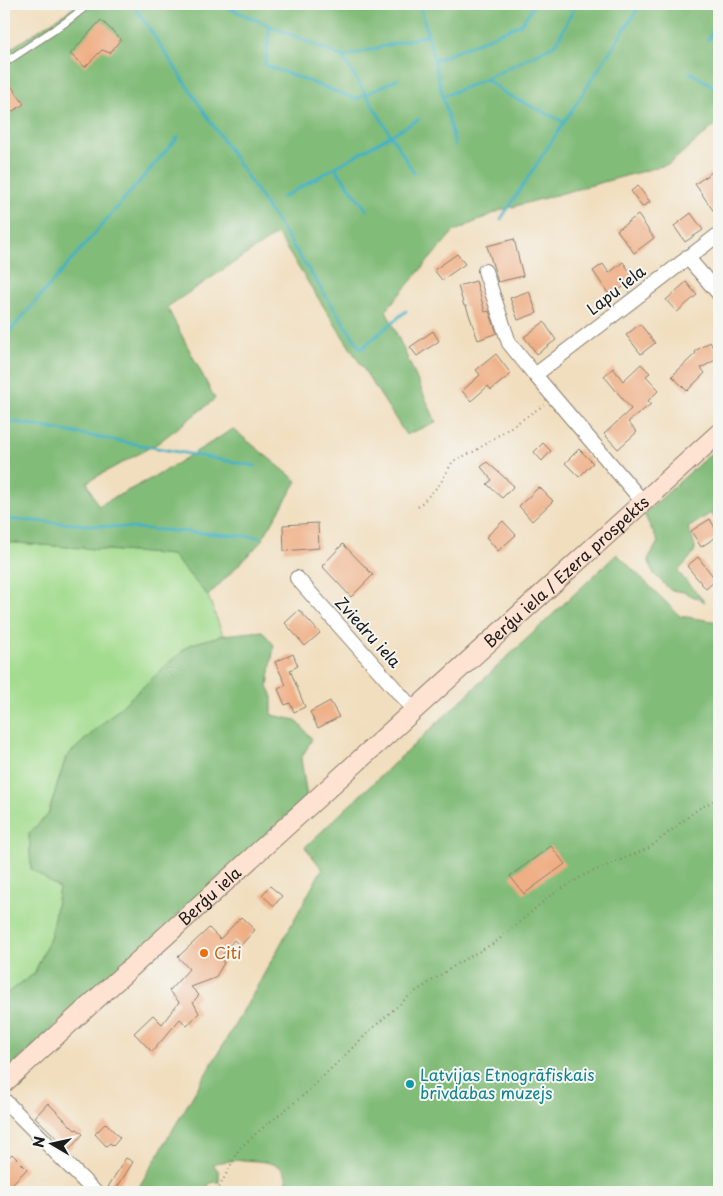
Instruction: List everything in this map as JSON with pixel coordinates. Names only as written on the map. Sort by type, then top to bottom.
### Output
[{"type":"main road","name":"Berģu iela / Ezera prospekts","points":[[414,709],[719,433]]},
{"type":"main road","name":"Berģu iela","points":[[4,1082],[302,816],[414,709]]},
{"type":"street","name":"Lapu iela","points":[[535,376],[719,234]]},
{"type":"street","points":[[687,257],[719,294]]},
{"type":"street","points":[[485,271],[509,342],[535,376],[642,502]]},
{"type":"street","name":"Zviedru iela","points":[[297,578],[414,709]]},
{"type":"street","points":[[5,1104],[95,1192]]},
{"type":"lane","points":[[4,63],[66,22],[89,4]]},
{"type":"path","points":[[418,507],[440,484],[454,461],[476,451],[554,398]]},
{"type":"path","points":[[217,1192],[240,1149],[304,1094],[409,996],[460,962],[496,942],[550,896],[584,875],[650,848],[698,809],[719,798]]},
{"type":"green space","points":[[79,4],[719,4],[719,122],[669,164],[501,210],[453,232],[386,310],[436,422],[406,435],[277,234],[167,307],[215,399],[158,443],[87,482],[98,506],[158,475],[233,429],[297,481],[260,543],[208,596],[172,555],[4,542],[4,53]]},
{"type":"green space","points":[[719,446],[719,525],[711,513],[688,528],[695,550],[678,572],[705,602],[684,592],[670,590],[654,574],[648,559],[658,542],[644,514]]},
{"type":"green space","points":[[4,542],[172,555],[208,596],[223,635],[189,645],[66,757],[48,815],[29,833],[31,869],[59,888],[51,936],[34,974],[4,995]]},
{"type":"green space","points":[[617,554],[680,616],[719,622],[719,1192],[287,1192],[285,1174],[277,1165],[260,1161],[238,1160],[213,1164],[219,1172],[219,1182],[210,1183],[205,1192],[136,1192],[253,994],[322,869],[305,847]]},
{"type":"green space","points":[[262,631],[274,645],[268,686],[272,694],[272,715],[296,720],[312,739],[301,759],[307,797],[4,1073],[4,995],[34,974],[51,936],[59,888],[31,869],[29,833],[48,815],[66,757],[189,645],[223,635]]},
{"type":"building","points":[[101,20],[121,39],[110,53],[102,50],[85,67],[70,54]]},
{"type":"building","points":[[10,84],[24,104],[4,117],[4,89]]},
{"type":"building","points":[[719,167],[719,219],[695,184]]},
{"type":"building","points":[[638,186],[650,202],[642,207],[631,191]]},
{"type":"building","points":[[691,213],[703,230],[685,242],[674,226]]},
{"type":"building","points":[[638,215],[654,238],[634,253],[617,230]]},
{"type":"building","points":[[514,239],[523,276],[498,282],[487,246]]},
{"type":"building","points":[[457,254],[465,264],[442,280],[434,270]]},
{"type":"building","points":[[623,262],[635,279],[610,296],[593,271],[603,264],[609,273]]},
{"type":"building","points":[[476,281],[485,312],[489,311],[497,333],[478,340],[458,286]]},
{"type":"building","points":[[686,282],[697,295],[677,312],[666,300]]},
{"type":"building","points":[[529,291],[537,313],[518,320],[510,298]]},
{"type":"building","points":[[544,322],[556,340],[537,354],[524,337]]},
{"type":"building","points":[[640,324],[655,343],[641,354],[626,335]]},
{"type":"building","points":[[433,331],[439,341],[417,356],[410,347]]},
{"type":"building","points":[[710,342],[719,358],[701,368],[705,373],[687,391],[672,376],[696,353],[695,351]]},
{"type":"building","points":[[496,354],[511,374],[491,390],[488,386],[471,401],[462,391],[480,375],[476,370]]},
{"type":"building","points":[[641,364],[650,373],[646,376],[659,390],[648,401],[651,404],[628,422],[637,432],[618,449],[604,434],[631,409],[604,376],[613,368],[623,381]]},
{"type":"building","points":[[543,443],[551,451],[542,461],[534,452]]},
{"type":"building","points":[[579,449],[593,463],[579,477],[565,463]]},
{"type":"building","points":[[487,462],[514,486],[502,498],[487,484],[492,480],[481,467]]},
{"type":"building","points":[[539,487],[553,501],[532,521],[519,506]]},
{"type":"building","points":[[710,519],[719,535],[701,547],[691,531]]},
{"type":"building","points":[[503,521],[516,535],[498,551],[486,537]]},
{"type":"building","points":[[318,523],[319,548],[284,551],[283,525]]},
{"type":"building","points":[[343,544],[373,575],[351,597],[322,566]]},
{"type":"building","points":[[698,557],[716,580],[706,589],[687,566]]},
{"type":"building","points":[[299,610],[320,633],[305,646],[285,623]]},
{"type":"building","points":[[293,654],[298,666],[290,670],[305,707],[294,712],[290,703],[285,705],[278,689],[286,685],[275,662]]},
{"type":"building","points":[[330,701],[339,717],[318,728],[310,712]]},
{"type":"building","points":[[551,846],[565,864],[524,894],[510,876]]},
{"type":"building","points":[[270,886],[282,896],[274,906],[262,895]]},
{"type":"building","points":[[241,917],[255,930],[240,946],[234,940],[220,958],[224,963],[215,978],[191,987],[199,995],[193,1002],[199,1013],[187,1026],[180,1019],[152,1052],[134,1033],[153,1015],[162,1024],[179,1002],[169,991],[189,969],[178,957],[209,928],[220,939]]},
{"type":"building","points":[[48,1103],[75,1130],[77,1129],[83,1134],[69,1150],[35,1117]]},
{"type":"building","points":[[106,1123],[120,1138],[113,1146],[110,1143],[106,1146],[95,1134]]},
{"type":"building","points":[[12,1154],[27,1169],[4,1192],[4,1162]]},
{"type":"building","points":[[126,1158],[133,1162],[115,1191],[108,1187]]},
{"type":"waterway","points":[[133,4],[361,349],[406,311]]},
{"type":"waterway","points":[[219,4],[343,57],[414,173]]},
{"type":"waterway","points":[[420,4],[455,145]]},
{"type":"waterway","points":[[434,61],[521,24],[535,4]]},
{"type":"waterway","points":[[443,96],[486,79],[556,44],[576,4]]},
{"type":"waterway","points":[[501,219],[641,4]]},
{"type":"waterway","points":[[708,40],[719,21]]},
{"type":"waterway","points":[[270,26],[265,65],[356,99],[398,79]]},
{"type":"waterway","points":[[343,57],[427,35]]},
{"type":"waterway","points":[[690,72],[719,90]]},
{"type":"waterway","points":[[486,79],[506,94],[564,122]]},
{"type":"waterway","points":[[282,198],[419,119]]},
{"type":"waterway","points":[[4,338],[178,137]]},
{"type":"waterway","points":[[335,168],[367,210]]},
{"type":"waterway","points":[[4,420],[255,466]]},
{"type":"waterway","points":[[4,519],[260,537]]},
{"type":"place","name":"Citi","points":[[204,953]]},
{"type":"place","name":"Latvijas Etnogrāfiskais brīvdabas muzejs","points":[[410,1084]]}]
